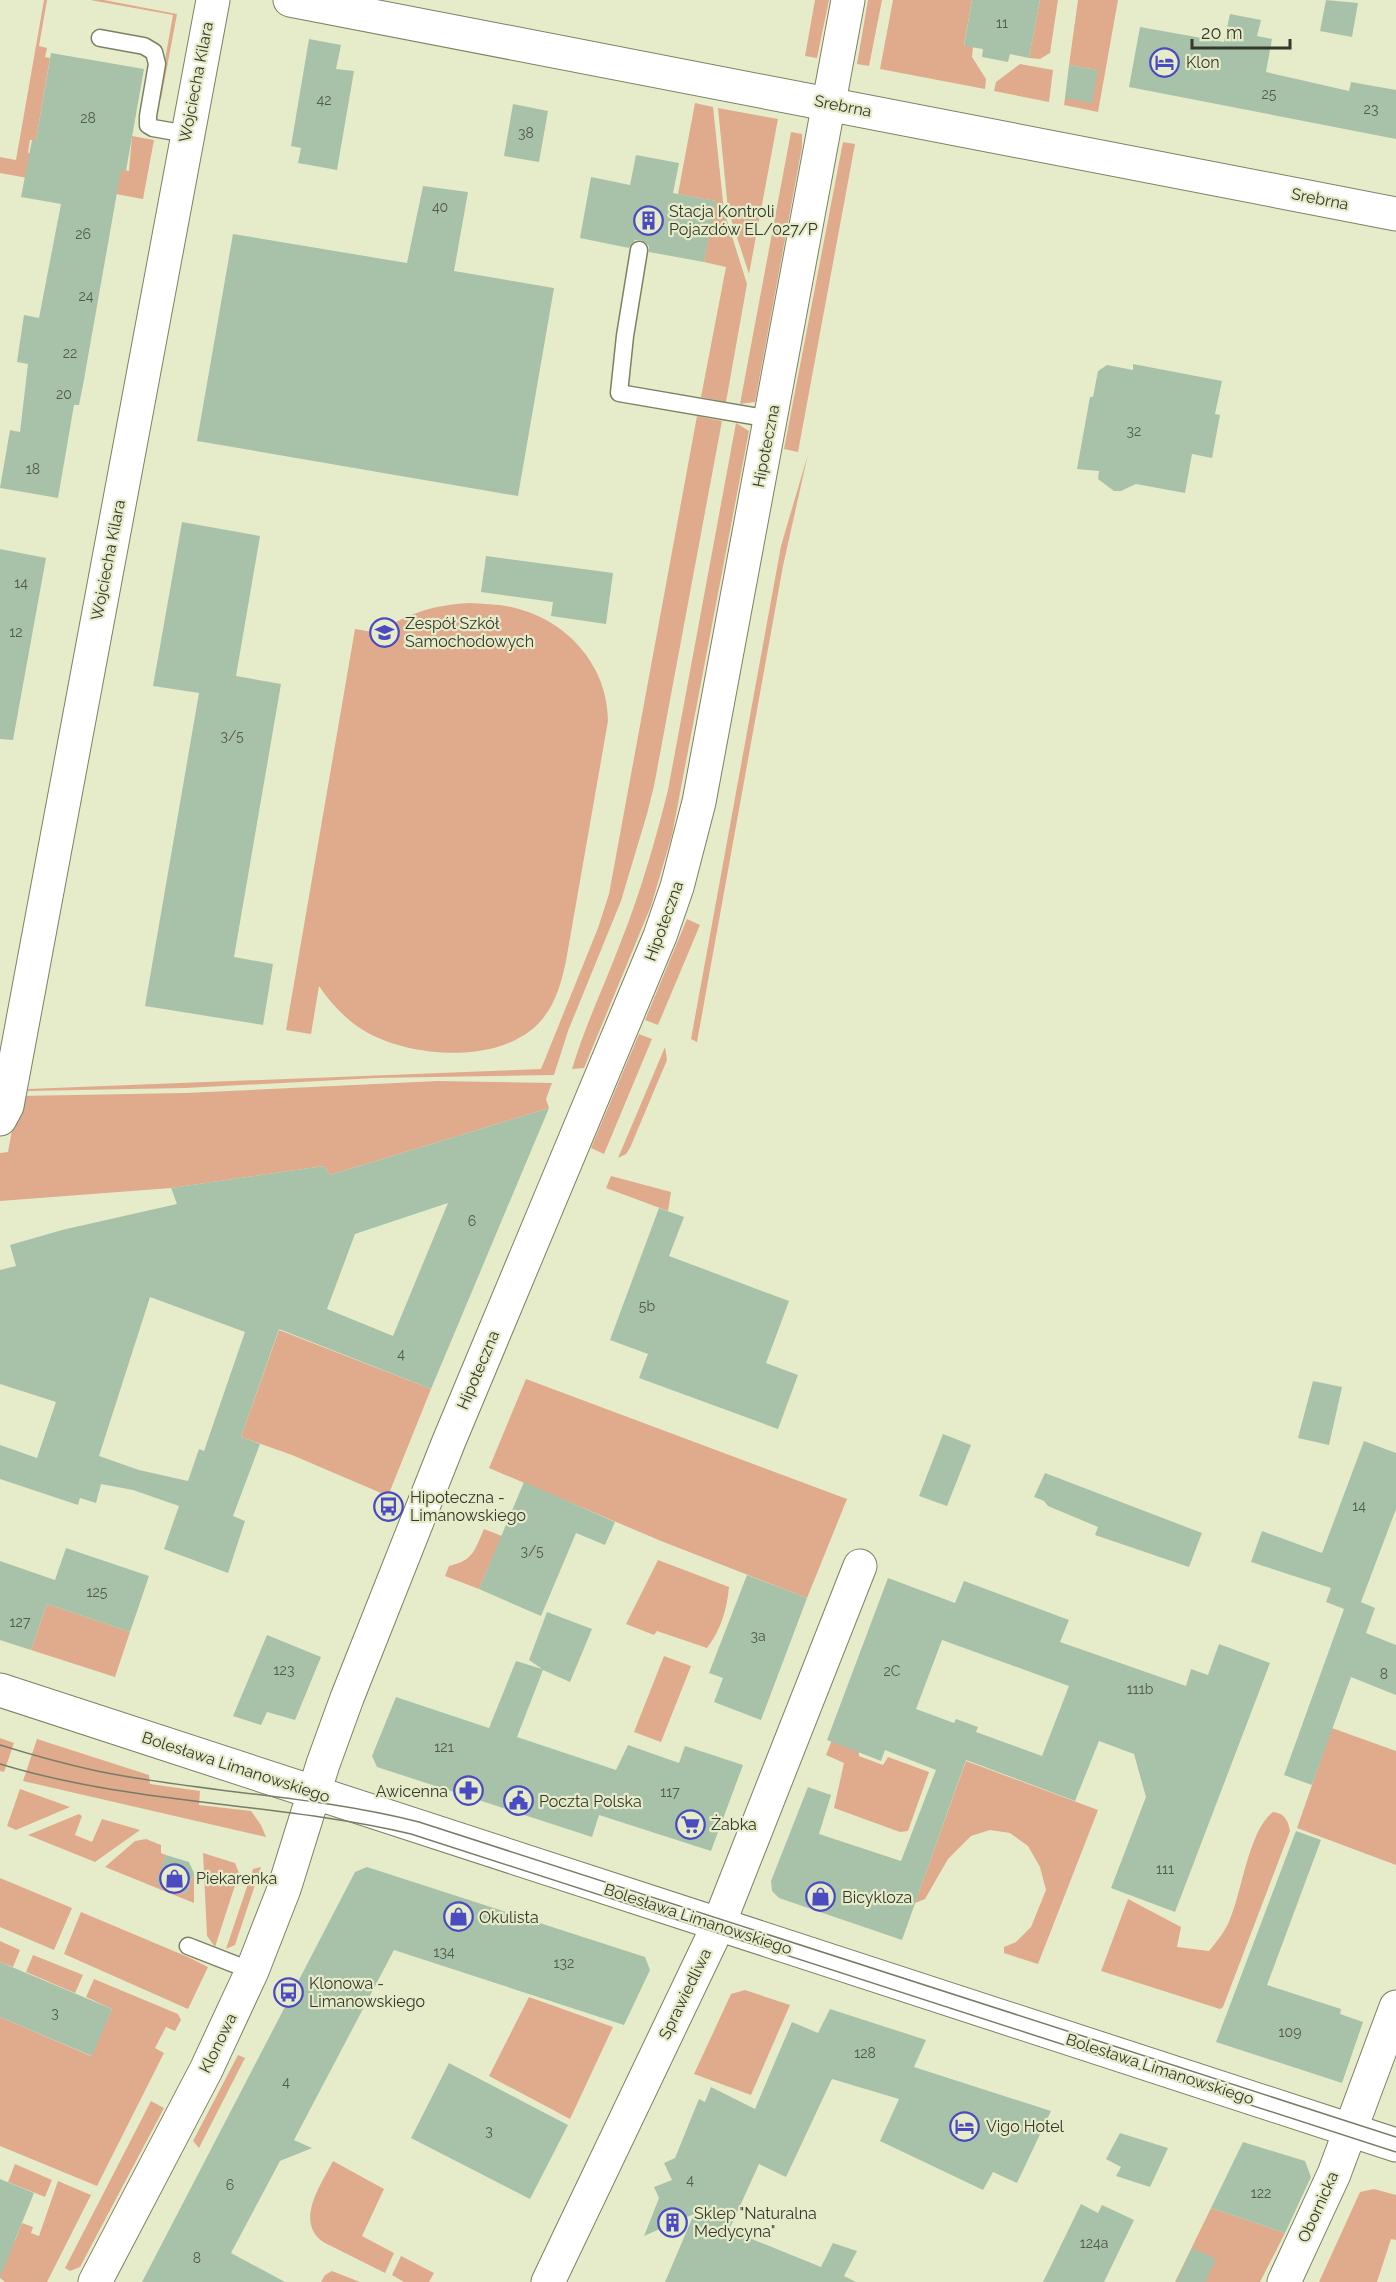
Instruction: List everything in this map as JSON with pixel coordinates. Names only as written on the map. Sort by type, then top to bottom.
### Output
[{"type":"street","name":"Wojciecha Kilara","points":[[0,1119],[7,1106],[213,0]]},
{"type":"street","name":"Srebrna","points":[[290,0],[1396,214]]},
{"type":"street","name":"Hipoteczna","points":[[314,1793],[344,1707],[449,1441],[675,895],[699,802],[848,0]]},
{"type":"street","name":"Sprawiedliwa","points":[[548,2282],[718,1926],[860,1566]]},
{"type":"street","name":"Bolesława Limanowskiego","points":[[0,1690],[718,1926],[1396,2145]]},
{"type":"street","name":"Klonowa","points":[[95,2282],[206,2070],[252,1971],[284,1889],[314,1793]]},
{"type":"street","name":"Obornicka","points":[[1284,2282],[1332,2179],[1396,2007]]},
{"type":"lane","points":[[100,38],[144,46],[154,52],[157,64],[148,125],[187,134]]},
{"type":"lane","points":[[639,250],[625,336],[619,393],[771,419]]},
{"type":"lane","points":[[188,1946],[252,1971]]},
{"type":"shaded area","points":[[44,0],[47,0],[39,46],[47,48],[45,57],[50,58],[36,140],[30,140],[28,153],[129,171],[132,136],[154,140],[143,199],[0,173],[0,157],[16,160]]},
{"type":"shaded area","points":[[90,0],[104,0],[177,14],[161,99],[158,99],[173,15]]},
{"type":"shaded area","points":[[815,0],[829,0],[817,58],[805,56]]},
{"type":"shaded area","points":[[868,0],[882,0],[869,66],[857,64]]},
{"type":"shaded area","points":[[893,0],[972,0],[964,45],[973,47],[972,57],[986,79],[985,89],[880,69]]},
{"type":"shaded area","points":[[1040,0],[1058,0],[1050,53],[1040,59],[1029,58]]},
{"type":"shaded area","points":[[1078,0],[1118,0],[1098,112],[1064,105],[1065,98],[1097,70],[1069,65]]},
{"type":"shaded area","points":[[1020,64],[1053,70],[1049,102],[994,91],[996,82]]},
{"type":"shaded area","points":[[695,103],[713,107],[724,211],[747,284],[726,402],[701,397],[726,267],[704,262],[715,201],[678,194]]},
{"type":"shaded area","points":[[718,108],[778,119],[749,274],[728,210]]},
{"type":"shaded area","points":[[791,132],[802,134],[802,147],[755,402],[740,404]]},
{"type":"shaded area","points":[[843,142],[855,144],[798,452],[784,449]]},
{"type":"shaded area","points":[[697,416],[722,421],[654,786],[621,901],[568,1031],[554,1075],[376,1078],[185,1088],[28,1091],[28,1089],[541,1069],[598,928],[609,894]]},
{"type":"shaded area","points":[[736,423],[749,431],[672,835],[651,906],[584,1068],[572,1069],[634,906],[668,790]]},
{"type":"shaded area","points":[[808,454],[783,566],[697,1042],[691,1039],[781,546]]},
{"type":"shaded area","points":[[469,603],[513,607],[554,625],[583,650],[601,683],[606,702],[608,721],[566,961],[557,994],[545,1016],[522,1036],[480,1051],[432,1052],[387,1041],[361,1029],[347,1018],[319,986],[311,1034],[286,1030],[355,629],[379,633],[421,611]]},
{"type":"shaded area","points":[[687,919],[700,925],[658,1025],[645,1020]]},
{"type":"shaded area","points":[[639,1034],[652,1039],[604,1154],[591,1148]]},
{"type":"shaded area","points":[[665,1047],[667,1060],[630,1148],[626,1154],[618,1158]]},
{"type":"shaded area","points":[[438,1081],[552,1083],[546,1099],[549,1108],[330,1175],[324,1166],[171,1188],[0,1201],[0,1153],[8,1152],[18,1096],[185,1093]]},
{"type":"shaded area","points":[[611,1176],[671,1192],[668,1211],[606,1188]]},
{"type":"shaded area","points":[[279,1330],[431,1389],[388,1496],[292,1455],[241,1437]]},
{"type":"shaded area","points":[[526,1379],[847,1499],[807,1598],[661,1541],[489,1468]]},
{"type":"shaded area","points":[[484,1529],[502,1536],[479,1589],[445,1576],[449,1566],[464,1561],[472,1554]]},
{"type":"shaded area","points":[[658,1560],[729,1587],[722,1619],[707,1648],[657,1631],[654,1635],[626,1624]]},
{"type":"shaded area","points":[[47,1604],[130,1632],[115,1677],[31,1650]]},
{"type":"shaded area","points":[[664,1656],[691,1666],[661,1742],[634,1732]]},
{"type":"shaded area","points":[[1332,1728],[1396,1751],[1396,1865],[1297,1828]]},
{"type":"shaded area","points":[[833,1737],[859,1750],[859,1756],[883,1765],[888,1757],[929,1772],[908,1831],[900,1832],[834,1808],[844,1763],[826,1755]]},
{"type":"shaded area","points":[[0,1738],[14,1743],[4,1772],[0,1771]]},
{"type":"shaded area","points":[[37,1739],[149,1775],[150,1784],[200,1791],[199,1805],[251,1811],[266,1837],[23,1781]]},
{"type":"shaded area","points":[[966,1761],[1098,1810],[1038,1964],[1004,1953],[1004,1947],[1016,1942],[1031,1927],[1046,1890],[1040,1867],[1028,1846],[1010,1833],[990,1830],[971,1836],[948,1859],[925,1899],[915,1903]]},
{"type":"shaded area","points":[[20,1789],[70,1807],[16,1830],[7,1826]]},
{"type":"shaded area","points":[[1273,1812],[1285,1818],[1290,1831],[1223,2007],[1220,2009],[1101,1971],[1128,1899],[1181,1927],[1177,1947],[1209,1951],[1228,1924],[1257,1833]]},
{"type":"shaded area","points":[[79,1814],[82,1816],[75,1835],[92,1842],[102,1819],[140,1830],[95,1862],[28,1835]]},
{"type":"shaded area","points":[[146,1839],[161,1845],[161,1853],[166,1855],[157,1883],[186,1894],[194,1873],[194,1903],[105,1867],[135,1841]]},
{"type":"shaded area","points":[[203,1853],[235,1863],[239,1873],[215,1947],[207,1936]]},
{"type":"shaded area","points":[[261,1867],[235,1945],[226,1949],[253,1869]]},
{"type":"shaded area","points":[[0,1878],[72,1908],[54,1950],[0,1927]]},
{"type":"shaded area","points":[[81,1912],[208,1967],[188,2009],[64,1954]]},
{"type":"shaded area","points":[[0,1941],[20,1950],[13,1967],[0,1962]]},
{"type":"shaded area","points":[[33,1955],[83,1975],[75,1993],[26,1972]]},
{"type":"shaded area","points":[[94,1979],[178,2014],[181,2020],[175,2031],[166,2027],[155,2048],[164,2053],[97,2186],[0,2146],[0,2017],[91,2056],[112,2009],[86,1997]]},
{"type":"shaded area","points":[[745,1990],[790,2005],[751,2095],[694,2074],[731,1994]]},
{"type":"shaded area","points":[[529,1997],[613,2027],[570,2119],[489,2076]]},
{"type":"shaded area","points":[[238,2055],[245,2058],[199,2148],[193,2141]]},
{"type":"shaded area","points":[[151,2101],[164,2108],[80,2267],[70,2271],[65,2268]]},
{"type":"shaded area","points":[[333,2161],[384,2189],[362,2236],[394,2253],[385,2273],[325,2243],[316,2235],[311,2225],[312,2203]]},
{"type":"shaded area","points":[[15,2164],[52,2180],[45,2197],[8,2182]]},
{"type":"shaded area","points":[[58,2181],[91,2195],[47,2282],[5,2282],[0,2278],[0,2236],[15,2241],[22,2223],[33,2227],[31,2233],[39,2236]]},
{"type":"shaded area","points":[[1374,2189],[1396,2195],[1396,2240],[1391,2239],[1377,2282],[1319,2282],[1360,2192]]},
{"type":"shaded area","points":[[1211,2208],[1285,2233],[1260,2282],[1175,2282]]},
{"type":"shaded area","points":[[401,2256],[434,2273],[429,2282],[404,2282],[392,2275]]},
{"type":"shaded area","points":[[332,2271],[360,2282],[321,2282],[325,2275]]},
{"type":"building","points":[[972,0],[1040,0],[1029,58],[1010,54],[1008,62],[982,57],[983,49],[964,46]]},
{"type":"building","points":[[1326,0],[1358,3],[1352,37],[1320,31]]},
{"type":"building","points":[[1230,14],[1261,20],[1257,36],[1272,39],[1266,72],[1349,91],[1351,82],[1396,90],[1396,139],[1129,87],[1140,27],[1224,42]]},
{"type":"building","points":[[309,39],[341,45],[336,69],[354,71],[337,170],[298,163],[301,148],[291,146]]},
{"type":"building","points":[[51,53],[144,69],[126,171],[121,170],[83,385],[79,405],[74,405],[58,498],[0,488],[10,430],[20,432],[28,364],[17,362],[24,315],[39,318],[61,204],[21,197],[32,140],[36,140]]},
{"type":"building","points":[[1069,65],[1098,70],[1092,103],[1065,98]]},
{"type":"building","points":[[513,104],[548,111],[539,162],[504,156]]},
{"type":"building","name":"Stacja Kontroli Pojazdów EL/027/P","points":[[636,155],[679,163],[673,193],[716,201],[704,262],[649,252],[649,246],[641,240],[635,240],[629,248],[580,238],[591,177],[630,185]]},
{"type":"building","points":[[423,186],[468,192],[454,271],[554,288],[518,496],[197,441],[233,234],[407,263]]},
{"type":"building","points":[[1133,364],[1222,381],[1215,414],[1220,415],[1212,458],[1192,454],[1185,493],[1136,484],[1121,491],[1114,491],[1098,479],[1099,471],[1077,469],[1090,397],[1093,397],[1098,371],[1107,365],[1133,370]]},
{"type":"building","points":[[182,522],[260,536],[236,676],[281,684],[234,957],[273,964],[263,1025],[145,1006],[199,693],[153,686]]},
{"type":"building","points":[[0,549],[46,558],[13,740],[0,739]]},
{"type":"building","points":[[486,556],[613,573],[606,624],[551,616],[553,602],[481,592]]},
{"type":"building","points":[[549,1108],[431,1389],[279,1329],[241,1437],[260,1444],[233,1516],[245,1521],[228,1573],[164,1549],[179,1506],[133,1490],[101,1484],[96,1503],[80,1498],[78,1505],[0,1479],[0,1445],[37,1458],[56,1402],[0,1384],[0,1270],[16,1266],[10,1245],[62,1230],[177,1204],[171,1188],[324,1166],[330,1175]],"holes":[[[448,1203],[393,1336],[327,1309],[355,1234]],[[150,1297],[245,1332],[204,1451],[199,1449],[188,1481],[139,1470],[99,1456]]]},
{"type":"building","points":[[659,1208],[684,1217],[669,1256],[789,1301],[766,1363],[798,1375],[778,1429],[639,1378],[648,1354],[610,1340]]},
{"type":"building","points":[[1313,1381],[1342,1387],[1329,1445],[1298,1438]]},
{"type":"building","points":[[943,1434],[971,1445],[947,1506],[919,1496]]},
{"type":"building","points":[[1364,1441],[1396,1453],[1396,1509],[1361,1602],[1375,1608],[1366,1633],[1396,1645],[1396,1695],[1351,1677],[1312,1785],[1284,1775],[1344,1609],[1326,1602],[1331,1588],[1251,1562],[1262,1531],[1322,1553]]},
{"type":"building","points":[[1045,1473],[1202,1533],[1189,1567],[1095,1535],[1098,1527],[1048,1506],[1044,1501],[1034,1497]]},
{"type":"building","points":[[524,1482],[615,1522],[605,1545],[576,1533],[541,1616],[479,1589]]},
{"type":"building","points":[[66,1548],[149,1576],[130,1632],[47,1604],[31,1650],[0,1640],[0,1561],[55,1580]]},
{"type":"building","points":[[747,1575],[807,1598],[761,1720],[714,1702],[723,1678],[709,1673]]},
{"type":"building","points":[[888,1578],[955,1603],[964,1581],[1069,1620],[1060,1642],[1186,1686],[1191,1669],[1208,1675],[1219,1644],[1270,1663],[1175,1912],[1111,1888],[1146,1797],[1134,1754],[1099,1741],[1075,1801],[966,1760],[902,1940],[779,1898],[772,1891],[771,1881],[808,1787],[831,1795],[819,1834],[901,1861],[936,1770],[885,1750],[881,1761],[827,1740]],"holes":[[[942,1640],[1069,1686],[1042,1756],[976,1732],[978,1727],[956,1719],[954,1723],[916,1709]]]},
{"type":"building","points":[[547,1612],[592,1629],[570,1682],[543,1670],[517,1737],[616,1770],[628,1745],[679,1763],[685,1746],[743,1765],[711,1851],[599,1815],[592,1837],[377,1767],[372,1756],[396,1697],[489,1728],[516,1661],[542,1669],[529,1660]]},
{"type":"building","points":[[267,1635],[321,1657],[295,1720],[267,1712],[261,1725],[233,1716]]},
{"type":"building","points":[[1296,1831],[1321,1840],[1267,1985],[1341,2009],[1340,2014],[1363,2022],[1342,2083],[1216,2042]]},
{"type":"building","name":"Piekarenka","points":[[166,1855],[189,1862],[194,1873],[186,1894],[156,1883]]},
{"type":"building","points":[[367,1867],[645,1957],[650,1970],[624,2025],[394,1950],[294,2140],[312,2148],[280,2161],[231,2253],[285,2282],[142,2282],[355,1872]]},
{"type":"building","points":[[0,1962],[112,2009],[92,2056],[0,2017]]},
{"type":"building","points":[[830,2009],[926,2040],[914,2067],[1051,2111],[1017,2183],[993,2172],[983,2190],[880,2141],[899,2099],[832,2079],[786,2177],[759,2164],[730,2228],[821,2267],[833,2243],[857,2251],[844,2276],[856,2282],[665,2282],[694,2214],[644,2236],[659,2198],[654,2187],[672,2180],[664,2163],[675,2158],[699,2099],[705,2102],[711,2087],[755,2109],[792,2022],[818,2033]]},
{"type":"building","points":[[449,2063],[568,2125],[530,2199],[411,2138]]},
{"type":"building","points":[[1120,2133],[1168,2148],[1150,2187],[1116,2176],[1121,2167],[1106,2159]]},
{"type":"building","points":[[1243,2142],[1305,2161],[1311,2177],[1285,2233],[1211,2208]]},
{"type":"building","points":[[0,2179],[34,2193],[1,2275],[0,2275]]},
{"type":"building","points":[[1081,2204],[1098,2213],[1102,2205],[1134,2220],[1104,2282],[1043,2282]]},
{"type":"building","points":[[1192,2248],[1216,2259],[1205,2282],[1176,2282]]},
{"type":"tram line","points":[[0,1745],[97,1771],[339,1806],[419,1822],[1396,2137]]},
{"type":"tram line","points":[[0,1764],[102,1788],[309,1815],[411,1834],[1396,2152]]},
{"type":"place","name":"Klon","points":[[1165,62]]},
{"type":"place","name":"Stacja Kontroli Pojazdów EL/027/P","points":[[648,220]]},
{"type":"place","name":"Zespół Szkół Samochodowych","points":[[384,632]]},
{"type":"place","name":"Hipoteczna - Limanowskiego","points":[[389,1506]]},
{"type":"place","name":"Awicenna","points":[[469,1791]]},
{"type":"place","name":"Poczta Polska","points":[[518,1801]]},
{"type":"place","name":"Żabka","points":[[690,1824]]},
{"type":"place","name":"Piekarenka","points":[[175,1878]]},
{"type":"place","name":"Bicykloza","points":[[821,1897]]},
{"type":"place","name":"Okulista","points":[[458,1917]]},
{"type":"place","name":"Klonowa - Limanowskiego","points":[[288,1992]]},
{"type":"place","name":"Vigo Hotel","points":[[965,2126]]},
{"type":"place","name":"Sklep \"Naturalna Medycyna\"","points":[[673,2222]]}]
